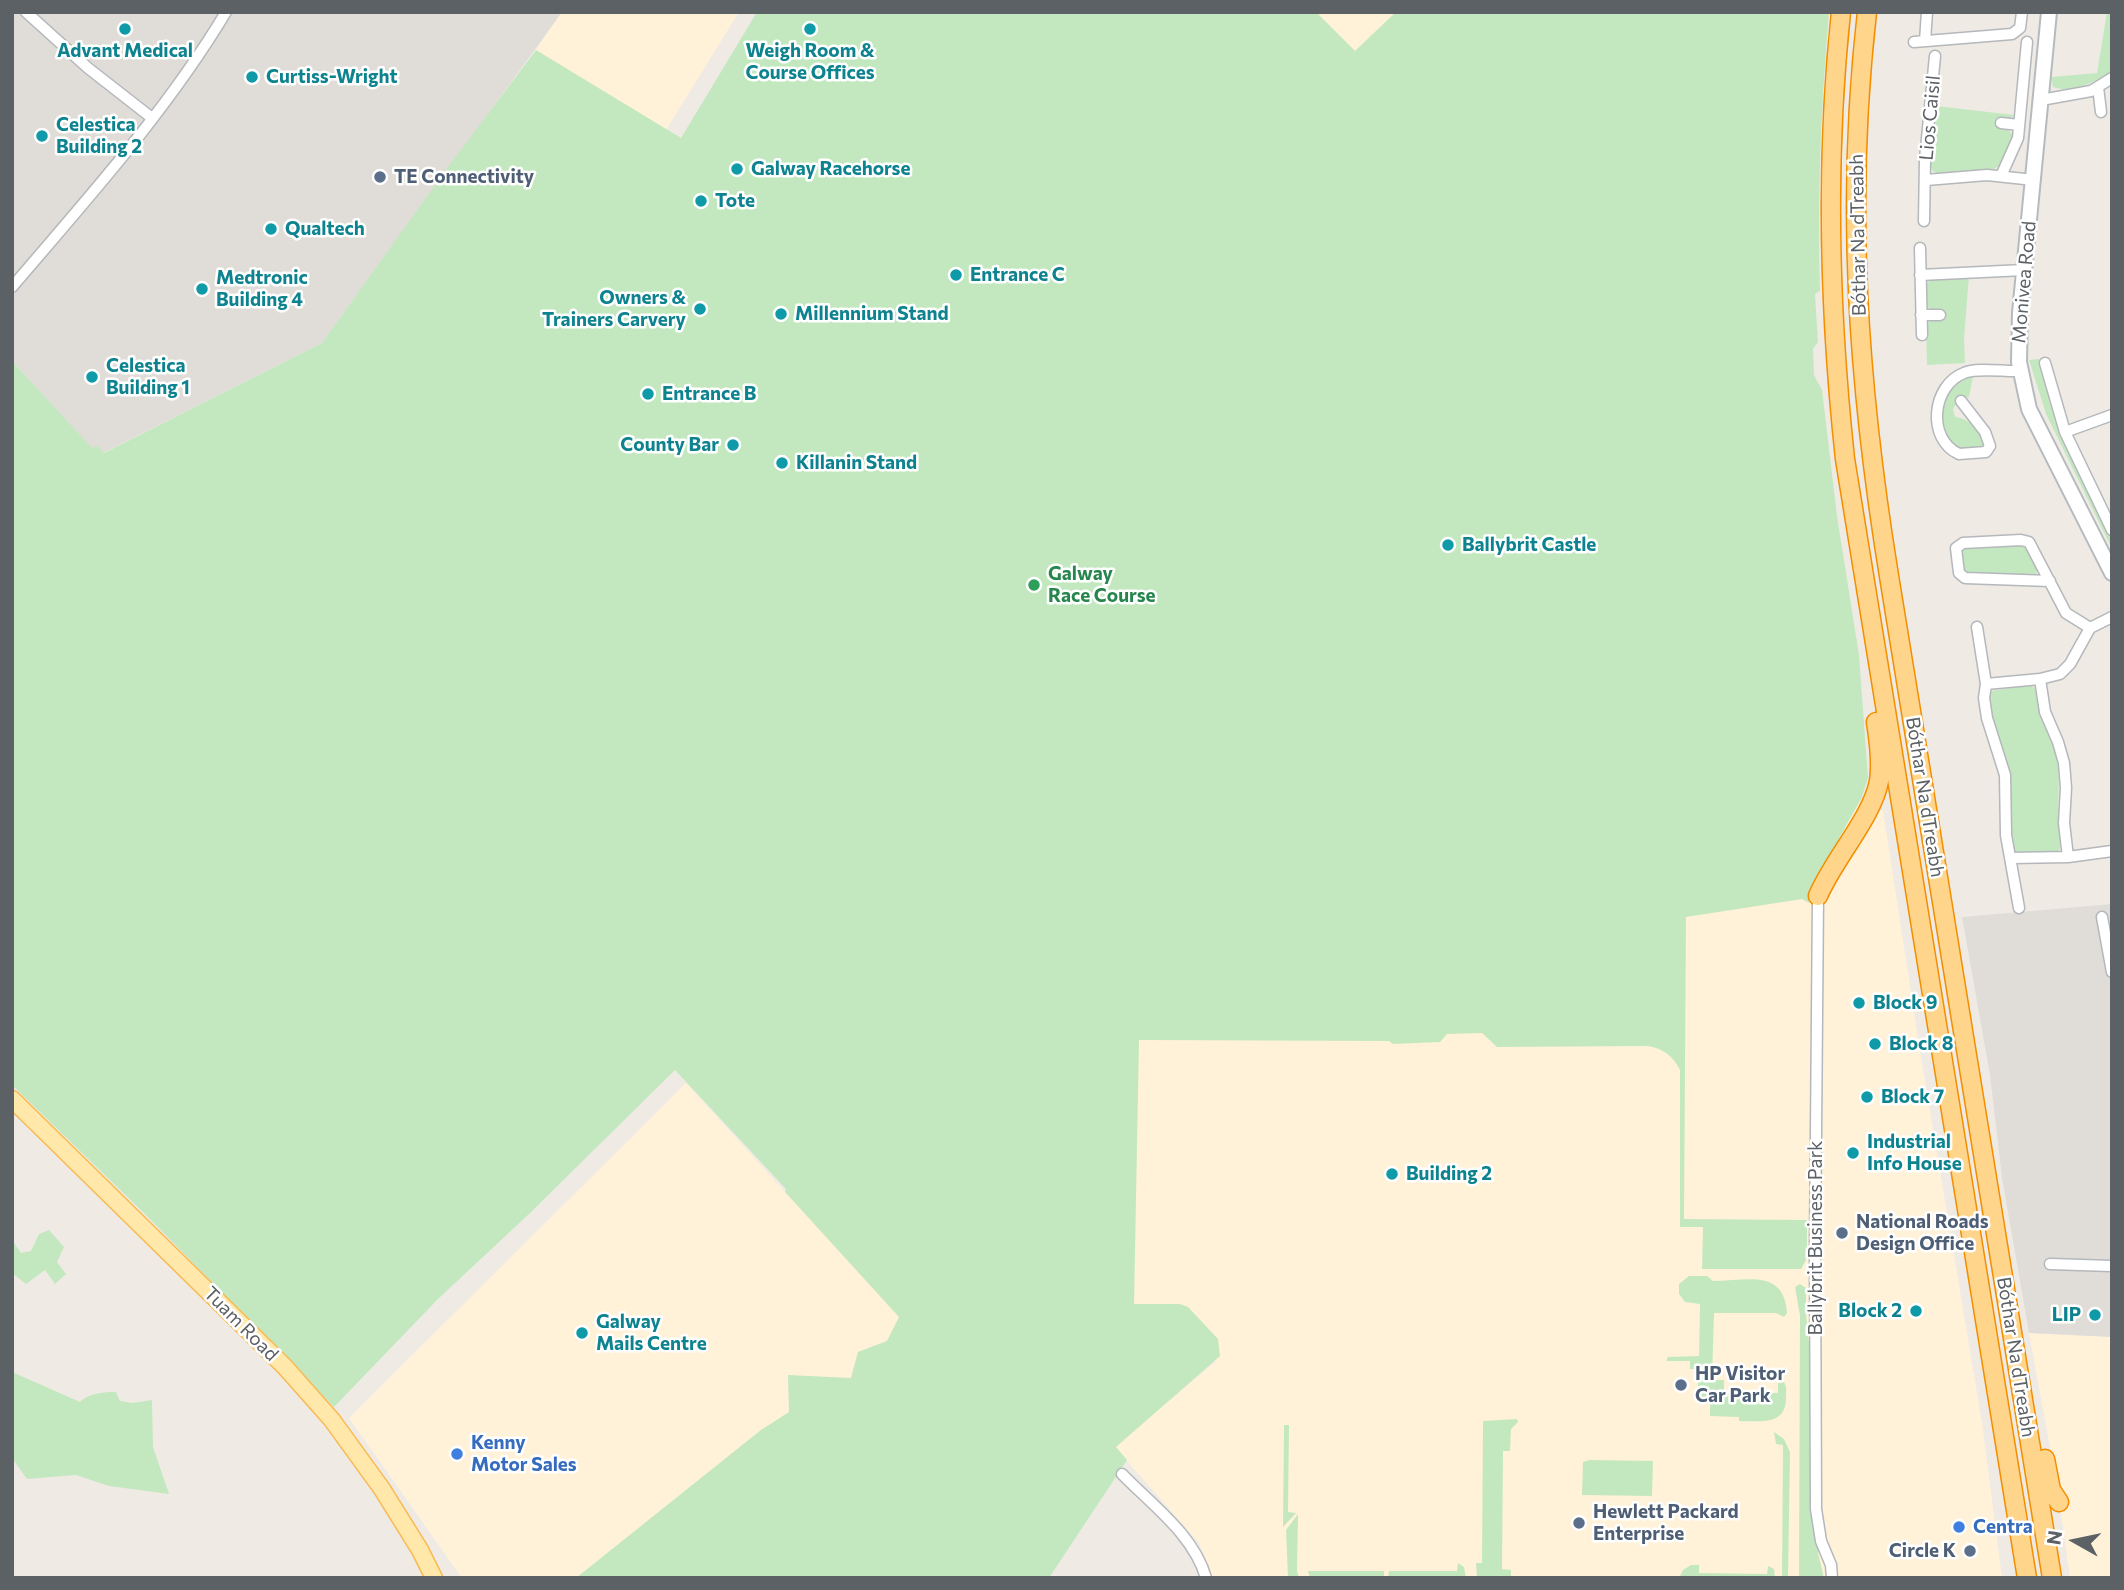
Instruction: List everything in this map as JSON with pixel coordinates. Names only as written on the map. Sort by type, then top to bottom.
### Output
[{"type":"highway","name":"Bóthar Na dTreabh","points":[[1841,12],[1832,141],[1831,283],[1845,459],[2027,1578]]},
{"type":"highway","name":"Bóthar Na dTreabh","points":[[1867,12],[1858,108],[1856,198],[1858,324],[1867,427],[2052,1578]]},
{"type":"highway","points":[[1818,895],[1868,810],[1879,781],[1880,764],[1871,678],[1874,642]]},
{"type":"highway","points":[[2003,1275],[2028,1371],[2050,1490],[2059,1503]]},
{"type":"main road","name":"Monivea Road","points":[[2049,12],[2018,335],[2020,371],[2029,409],[2112,573]]},
{"type":"main road","name":"Tuam Road","points":[[12,1099],[285,1367],[332,1420],[382,1489],[434,1578]]},
{"type":"street","points":[[26,12],[88,68],[152,118]]},
{"type":"street","points":[[12,288],[120,161],[205,46],[226,12]]},
{"type":"street","points":[[1927,12],[1920,42],[2012,34],[2020,29],[2022,12]]},
{"type":"street","points":[[2001,176],[2006,160],[2017,142],[2027,42]]},
{"type":"street","name":"Lios Caisil","points":[[1924,221],[1925,159],[1935,56]]},
{"type":"street","points":[[2041,100],[2087,92],[2112,78]]},
{"type":"street","points":[[2098,87],[2101,112]]},
{"type":"street","points":[[2001,123],[2019,125]]},
{"type":"street","name":"Lios Caisil","points":[[1926,180],[2001,176],[2034,180]]},
{"type":"street","points":[[1920,248],[1922,335]]},
{"type":"street","points":[[1920,275],[2024,270]]},
{"type":"street","points":[[1921,315],[1940,315]]},
{"type":"street","points":[[2045,363],[2065,432],[2112,530]]},
{"type":"street","points":[[1961,401],[1988,437],[1990,446],[1986,452],[1959,454],[1947,444],[1939,430],[1937,415],[1941,395],[1951,382],[1966,372],[2020,371]]},
{"type":"street","points":[[2065,432],[2112,415]]},
{"type":"street","points":[[2050,581],[1965,578],[1959,573],[1956,548],[1963,543],[2027,541],[2034,547],[2066,613],[2090,628]]},
{"type":"street","points":[[1986,684],[2040,679],[2060,674],[2067,668],[2090,628],[2112,617]]},
{"type":"street","points":[[1977,627],[1986,684],[1984,702],[1987,718],[2006,775],[2006,831],[2019,908]]},
{"type":"street","points":[[2040,679],[2043,704],[2060,748],[2064,769],[2064,823],[2068,857]]},
{"type":"street","points":[[2011,859],[2068,857],[2112,851]]},
{"type":"street","name":"Ballybrit Business Park","points":[[1818,895],[1816,1510],[1821,1541],[1831,1565],[1832,1578]]},
{"type":"street","points":[[2102,917],[2108,932],[2112,972]]},
{"type":"street","points":[[2050,1264],[2112,1266]]},
{"type":"street","points":[[1122,1474],[1188,1541],[1202,1562],[1206,1578]]},
{"type":"shaded area","points":[[12,12],[562,12],[322,343],[103,453],[98,446],[92,449],[12,361]]},
{"type":"shaded area","points":[[561,12],[739,12],[666,130],[536,50]]},
{"type":"shaded area","points":[[1316,12],[1396,12],[1355,51]]},
{"type":"shaded area","points":[[1861,799],[1883,811],[1982,1423],[2002,1578],[1213,1578],[1199,1543],[1115,1447],[1215,1362],[1218,1339],[1184,1306],[1130,1349],[1040,1014],[1802,899],[1809,903],[1823,867]]},
{"type":"shaded area","points":[[2112,904],[2112,1337],[2029,1333],[2002,1178],[1990,1075],[1962,917]]},
{"type":"shaded area","points":[[686,1083],[900,1318],[887,1341],[858,1352],[851,1378],[761,1430],[576,1578],[462,1578],[349,1418]]},
{"type":"shaded area","points":[[2029,1333],[2112,1337],[2112,1578],[2070,1578],[2058,1491]]},
{"type":"green space","name":"Galway Race Course","points":[[757,12],[1316,12],[1355,51],[1396,12],[1829,12],[1820,152],[1820,291],[1815,294],[1818,342],[1813,349],[1814,375],[1822,390],[1837,516],[1859,655],[1868,778],[1861,799],[1823,867],[1809,903],[1802,899],[1686,917],[1684,1219],[1807,1220],[1807,1258],[1801,1269],[1702,1269],[1703,1227],[1680,1227],[1680,1070],[1671,1057],[1659,1049],[1648,1046],[1497,1047],[1482,1033],[1447,1034],[1440,1042],[1393,1044],[1389,1041],[1139,1040],[1134,1304],[1180,1304],[1188,1307],[1218,1339],[1220,1356],[1116,1447],[1127,1460],[1049,1578],[576,1578],[761,1430],[789,1412],[788,1375],[851,1378],[858,1352],[887,1341],[899,1317],[785,1192],[786,1189],[675,1070],[438,1299],[334,1407],[147,1216],[12,1085],[12,361],[92,448],[98,446],[104,453],[322,343],[536,50],[681,138]]},
{"type":"green space","points":[[2107,12],[2112,12],[2112,71],[2076,88],[2053,87],[2051,77],[2097,73]]},
{"type":"green space","points":[[1936,106],[2014,115],[2010,119],[1997,119],[1997,127],[2010,132],[2014,140],[1999,166],[1992,170],[1938,174],[1933,171],[1930,166]]},
{"type":"green space","points":[[1969,276],[1964,338],[1965,363],[1927,365],[1926,325],[1932,319],[1942,318],[1941,309],[1932,310],[1926,306],[1926,284],[1932,279]]},
{"type":"green space","points":[[2039,359],[2059,430],[2112,541],[2112,549],[2046,414],[2029,360]]},
{"type":"green space","points":[[1973,376],[1969,397],[1959,399],[1953,409],[1955,417],[1965,420],[1978,430],[1983,445],[1978,450],[1958,449],[1949,441],[1944,431],[1943,408],[1953,387],[1961,380]]},
{"type":"green space","points":[[2021,544],[2027,546],[2038,570],[2034,577],[1968,576],[1964,572],[1960,550],[1962,548]]},
{"type":"green space","points":[[2030,685],[2037,690],[2057,757],[2061,843],[2059,851],[2055,853],[2018,854],[2015,851],[2010,829],[2008,770],[2004,751],[1990,717],[1991,691]]},
{"type":"green space","points":[[49,1230],[64,1247],[57,1262],[66,1274],[55,1284],[45,1270],[26,1284],[12,1273],[12,1240],[21,1253],[31,1251],[39,1234]]},
{"type":"green space","points":[[1689,1276],[1707,1276],[1713,1281],[1762,1280],[1779,1289],[1787,1313],[1784,1317],[1776,1313],[1714,1313],[1712,1380],[1724,1380],[1724,1393],[1778,1393],[1778,1383],[1784,1382],[1785,1407],[1777,1418],[1739,1421],[1739,1417],[1710,1416],[1710,1404],[1698,1404],[1698,1369],[1690,1369],[1690,1361],[1666,1361],[1668,1357],[1699,1356],[1700,1304],[1685,1302],[1679,1294],[1679,1284]]},
{"type":"green space","points":[[1800,1284],[1806,1288],[1811,1364],[1812,1521],[1824,1578],[1799,1578],[1800,1316],[1795,1287]]},
{"type":"green space","points":[[12,1372],[80,1402],[92,1395],[111,1392],[116,1392],[120,1401],[133,1403],[152,1400],[153,1447],[169,1494],[109,1486],[76,1475],[27,1479],[12,1458]]},
{"type":"green space","points":[[1517,1419],[1518,1422],[1511,1429],[1510,1451],[1503,1451],[1502,1569],[1511,1570],[1511,1578],[1477,1578],[1476,1563],[1482,1563],[1483,1421]]},
{"type":"green space","points":[[1284,1425],[1289,1425],[1288,1512],[1296,1513],[1283,1527]]},
{"type":"green space","points":[[1774,1432],[1784,1439],[1790,1452],[1788,1578],[1782,1578],[1783,1445],[1776,1444]]},
{"type":"green space","points":[[1653,1461],[1652,1496],[1582,1495],[1583,1462]]},
{"type":"green space","points":[[1298,1514],[1299,1578],[1288,1578],[1286,1530]]},
{"type":"green space","points":[[1458,1563],[1464,1567],[1466,1578],[1388,1578],[1389,1571],[1457,1571]]},
{"type":"green space","points":[[1691,1565],[1699,1565],[1699,1573],[1767,1574],[1768,1566],[1774,1569],[1775,1578],[1679,1578],[1683,1570]]},
{"type":"green space","points":[[1308,1571],[1384,1571],[1384,1578],[1310,1578]]},
{"type":"place","name":"Advant Medical","points":[[125,29]]},
{"type":"place","name":"Weigh Room & Course Offices","points":[[810,29]]},
{"type":"place","name":"Curtiss-Wright","points":[[252,77]]},
{"type":"place","name":"Celestica Building 2","points":[[42,136]]},
{"type":"place","name":"Galway Racehorse","points":[[737,169]]},
{"type":"place","name":"TE Connectivity","points":[[380,177]]},
{"type":"place","name":"Tote","points":[[701,201]]},
{"type":"place","name":"Qualtech","points":[[271,229]]},
{"type":"place","name":"Entrance C","points":[[956,275]]},
{"type":"place","name":"Medtronic Building 4","points":[[202,289]]},
{"type":"place","name":"Owners & Trainers Carvery","points":[[700,309]]},
{"type":"place","name":"Millennium Stand","points":[[781,314]]},
{"type":"place","name":"Celestica Building 1","points":[[92,377]]},
{"type":"place","name":"Entrance B","points":[[648,394]]},
{"type":"place","name":"County Bar","points":[[733,445]]},
{"type":"place","name":"Killanin Stand","points":[[782,463]]},
{"type":"place","name":"Ballybrit Castle","points":[[1448,545]]},
{"type":"place","name":"Galway Race Course","points":[[1034,585]]},
{"type":"place","name":"Block 9","points":[[1859,1003]]},
{"type":"place","name":"Block 8","points":[[1875,1044]]},
{"type":"place","name":"Block 7","points":[[1867,1097]]},
{"type":"place","name":"Industrial Info House","points":[[1853,1153]]},
{"type":"place","name":"Building 2","points":[[1392,1174]]},
{"type":"place","name":"National Roads Design Office","points":[[1842,1233]]},
{"type":"place","name":"Block 2","points":[[1916,1311]]},
{"type":"place","name":"LIP","points":[[2095,1315]]},
{"type":"place","name":"Galway Mails Centre","points":[[582,1333]]},
{"type":"place","name":"HP Visitor Car Park","points":[[1681,1385]]},
{"type":"place","name":"Kenny Motor Sales","points":[[457,1454]]},
{"type":"place","name":"Hewlett Packard Enterprise","points":[[1579,1523]]},
{"type":"place","name":"Centra","points":[[1959,1527]]},
{"type":"place","name":"Circle K","points":[[1970,1551]]}]
